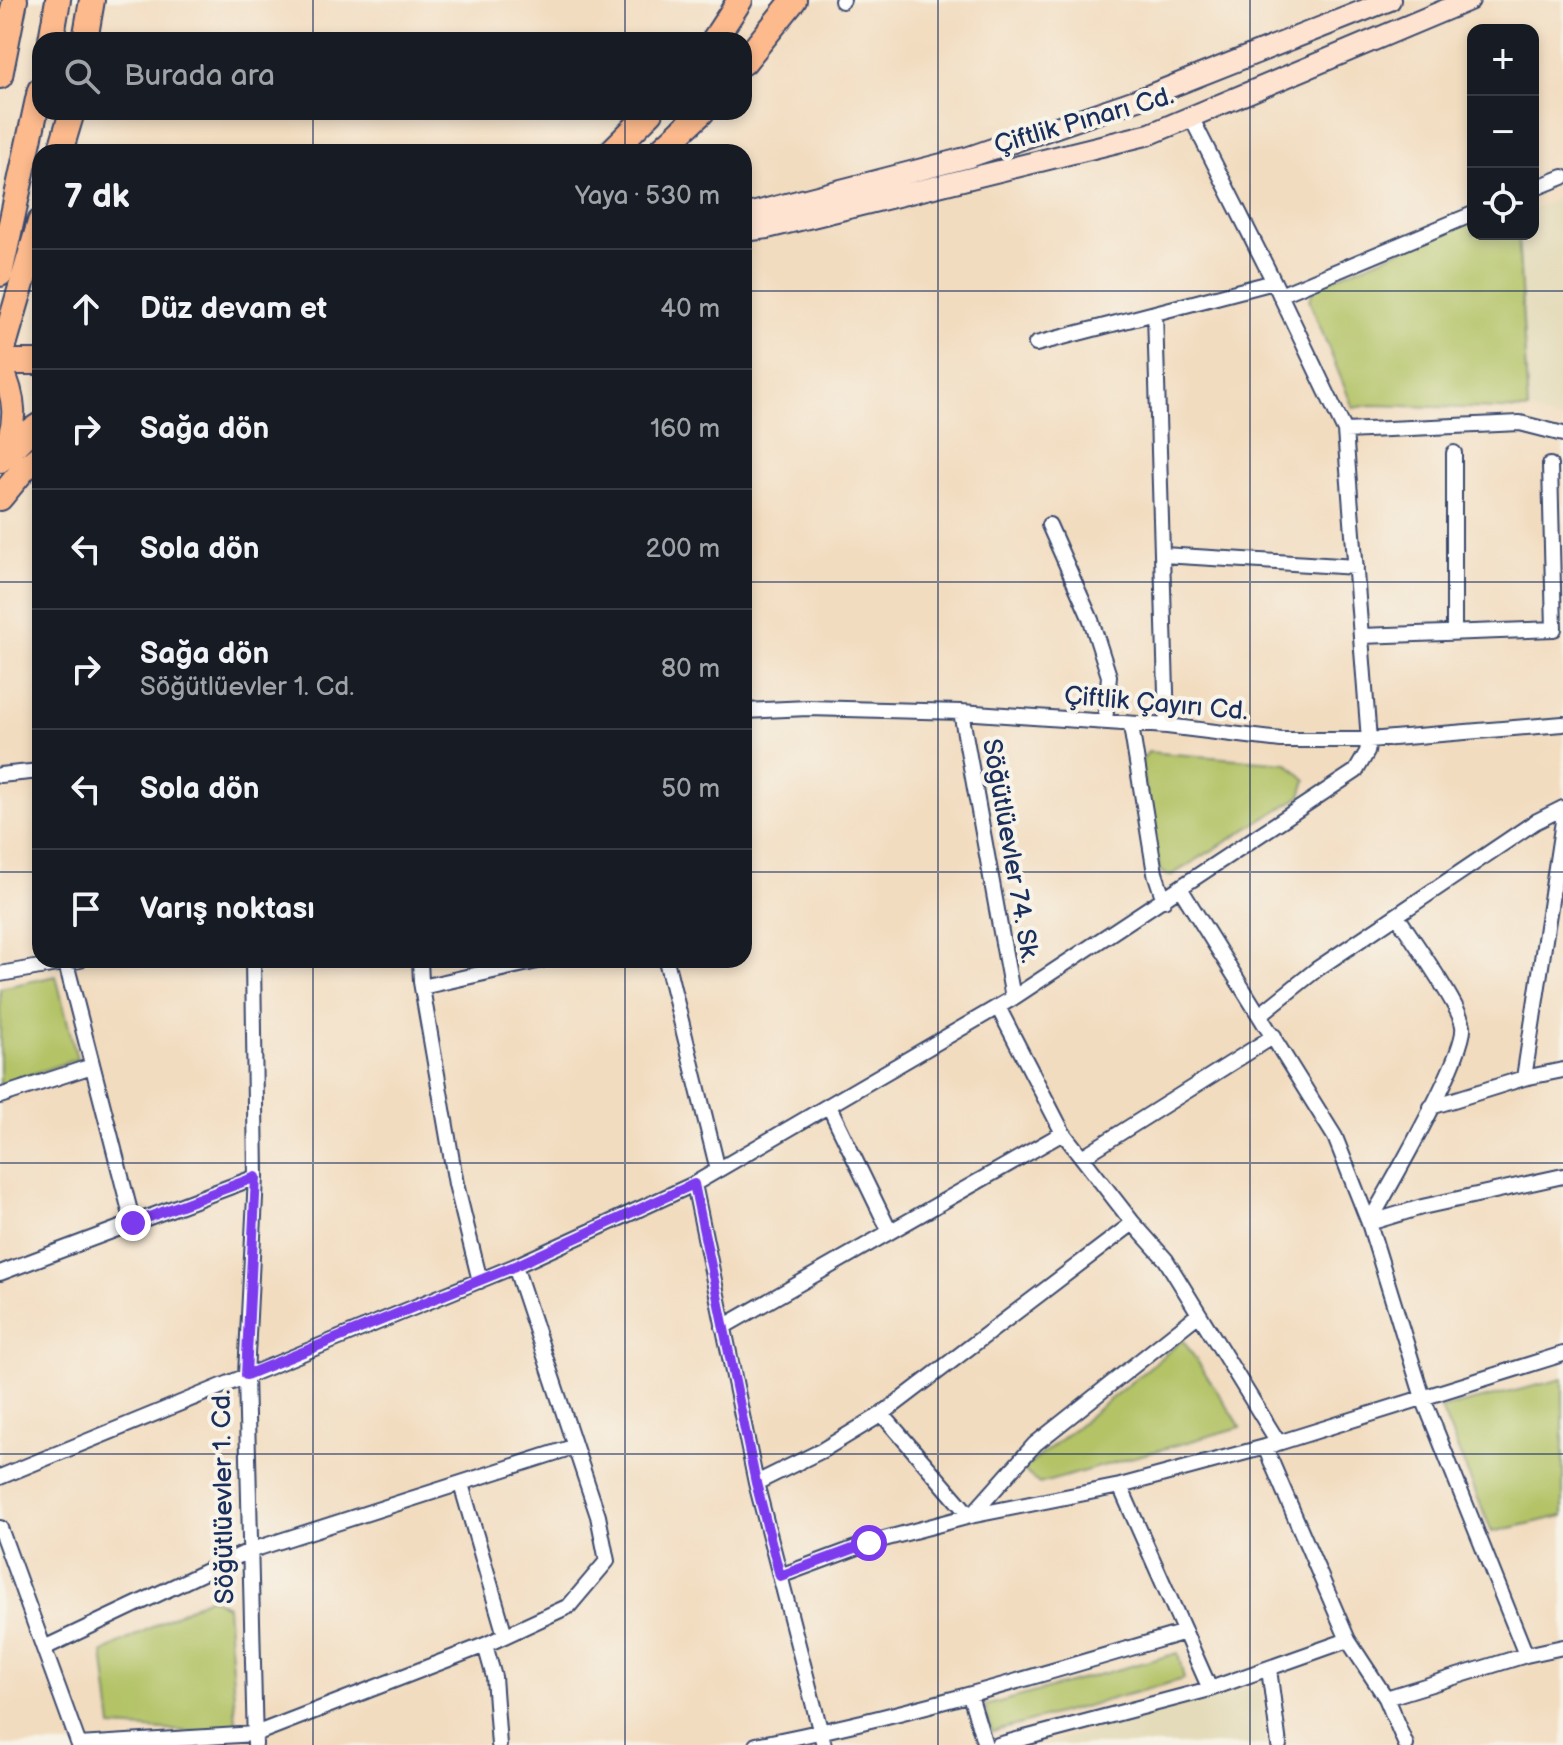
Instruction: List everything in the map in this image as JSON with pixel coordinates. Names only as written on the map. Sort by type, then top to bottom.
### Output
[{"type":"highway","points":[[0,76],[15,0]]},
{"type":"highway","points":[[52,32],[58,0]]},
{"type":"highway","points":[[86,32],[92,0]]},
{"type":"highway","points":[[719,32],[740,0]]},
{"type":"highway","points":[[752,52],[794,0]]},
{"type":"highway","points":[[0,274],[33,120]]},
{"type":"highway","points":[[62,144],[70,120]]},
{"type":"highway","points":[[619,144],[643,120]]},
{"type":"highway","points":[[668,144],[693,120]]},
{"type":"highway","points":[[32,258],[0,362],[32,362]]},
{"type":"highway","points":[[0,458],[32,430]]},
{"type":"highway","points":[[0,498],[32,462]]},
{"type":"main road","points":[[0,362],[11,388],[14,416],[0,458]]},
{"type":"street","name":"Çiftlik Pınarı Cd.","points":[[752,213],[969,157],[1150,95],[1390,0]]},
{"type":"street","name":"Çiftlik Pınarı Cd.","points":[[752,230],[934,189],[1150,134],[1469,0]]},
{"type":"street","points":[[0,1477],[480,1281],[694,1184],[1013,998],[1356,771],[1367,752],[1369,740],[1345,431],[1191,117]]},
{"type":"street","points":[[1539,187],[1563,177]]},
{"type":"street","points":[[1036,344],[1155,313],[1277,288],[1467,216]]},
{"type":"street","points":[[1155,313],[1167,726]]},
{"type":"street","points":[[1345,431],[1520,423],[1563,434]]},
{"type":"street","points":[[1454,453],[1454,633]]},
{"type":"street","points":[[1361,636],[1554,629],[1550,465]]},
{"type":"street","points":[[1049,525],[1091,620],[1109,676],[1105,722]]},
{"type":"street","points":[[1163,555],[1356,567]]},
{"type":"street","name":"Çiftlik Çayırı Cd.","points":[[752,711],[808,708],[961,712],[1131,726],[1167,726],[1281,740],[1369,740],[1563,724]]},
{"type":"street","name":"Söğütlüevler 74. Sk.","points":[[961,712],[1013,998]]},
{"type":"street","points":[[1131,726],[1155,873],[1164,900]]},
{"type":"street","points":[[0,775],[32,772]]},
{"type":"street","points":[[1261,1014],[1317,969],[1535,822],[1563,808]]},
{"type":"street","points":[[1524,1078],[1563,821]]},
{"type":"street","points":[[1180,888],[1335,1137],[1369,1223],[1423,1398],[1526,1655]]},
{"type":"street","points":[[1369,1223],[1460,1048],[1463,1027],[1459,1013],[1397,916]]},
{"type":"street","points":[[0,974],[36,968]]},
{"type":"street","points":[[74,968],[92,1066],[133,1223]]},
{"type":"street","name":"Söğütlüevler 1. Cd.","points":[[253,968],[256,1177],[246,1375],[255,1740]]},
{"type":"street","points":[[421,968],[456,1184],[480,1281]]},
{"type":"street","points":[[422,987],[506,968]]},
{"type":"street","points":[[668,968],[718,1170]]},
{"type":"street","points":[[998,1007],[1063,1133],[1166,1260],[1271,1444],[1348,1640],[1386,1698],[1406,1745]]},
{"type":"street","points":[[1082,1157],[1274,1036]]},
{"type":"street","points":[[0,1096],[92,1066]]},
{"type":"street","points":[[1431,1107],[1524,1078],[1563,1070]]},
{"type":"street","points":[[829,1106],[889,1230]]},
{"type":"street","points":[[723,1327],[1063,1133]]},
{"type":"street","points":[[1369,1223],[1422,1207],[1563,1176]]},
{"type":"street","points":[[0,1273],[256,1177]]},
{"type":"street","points":[[694,1184],[756,1483],[822,1739]]},
{"type":"street","points":[[756,1483],[821,1451],[882,1414],[1133,1223]]},
{"type":"street","points":[[0,1528],[79,1745],[255,1740],[485,1645],[569,1606],[607,1561],[598,1516],[515,1266]]},
{"type":"street","points":[[970,1516],[1035,1444],[1199,1314]]},
{"type":"street","points":[[780,1576],[869,1543],[970,1516],[1120,1486],[1271,1444],[1563,1354]]},
{"type":"street","points":[[882,1414],[970,1516]]},
{"type":"street","points":[[44,1648],[249,1551],[573,1447]]},
{"type":"street","points":[[461,1484],[505,1635]]},
{"type":"street","points":[[1120,1486],[1210,1689]]},
{"type":"street","points":[[756,1745],[822,1739],[1185,1632]]},
{"type":"street","points":[[998,1745],[1210,1689],[1348,1640]]},
{"type":"street","points":[[485,1645],[494,1677],[499,1745]]},
{"type":"street","points":[[1386,1698],[1526,1655],[1563,1647]]},
{"type":"street","points":[[1269,1669],[1279,1745]]},
{"type":"street","points":[[970,1695],[985,1745]]},
{"type":"shaded area","points":[[1563,197],[1563,422],[1528,410],[1518,240],[1539,240],[1539,207]]},
{"type":"shaded area","points":[[1261,1683],[1265,1745],[1040,1745]]},
{"type":"green space","points":[[1467,222],[1467,240],[1518,240],[1528,410],[1372,405],[1353,408],[1309,300],[1316,285]]},
{"type":"green space","points":[[1148,752],[1287,763],[1306,780],[1301,796],[1170,876],[1160,871],[1140,763]]},
{"type":"green space","points":[[56,976],[77,1059],[0,1085],[0,988]]},
{"type":"green space","points":[[1183,1340],[1241,1427],[1039,1484],[1023,1470]]},
{"type":"green space","points":[[1563,1379],[1563,1516],[1492,1532],[1441,1409]]},
{"type":"green space","points":[[210,1597],[227,1606],[237,1734],[112,1727],[103,1652]]},
{"type":"green space","points":[[1178,1653],[1184,1679],[992,1732],[985,1706]]},
{"type":"route","points":[[133,1223],[256,1177],[246,1375],[515,1266],[694,1184],[756,1483],[780,1576],[869,1543]]}]
